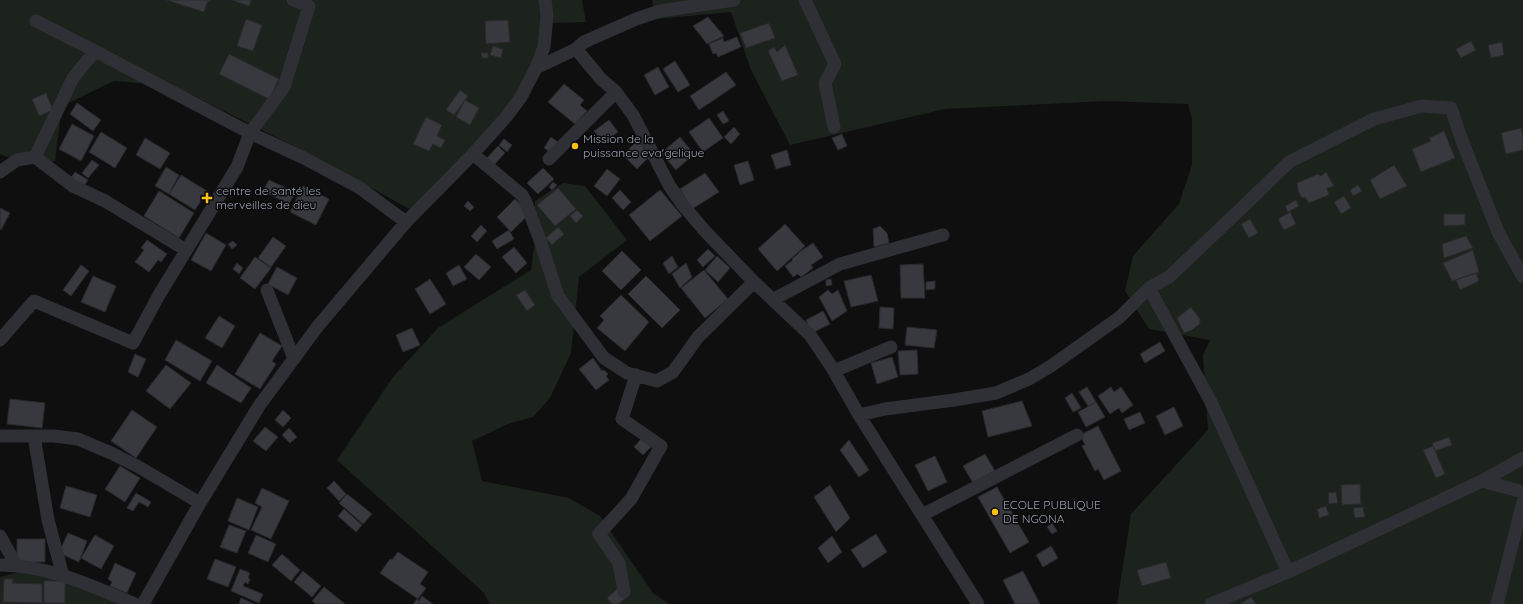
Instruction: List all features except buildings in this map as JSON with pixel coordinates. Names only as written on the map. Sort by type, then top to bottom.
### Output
[{"type":"street","points":[[0,340],[34,301],[133,343],[186,250],[237,167],[250,133],[284,87],[309,6],[292,0]]},
{"type":"street","points":[[0,565],[16,565],[63,576],[144,603],[200,503],[259,406],[323,320],[406,222],[473,154],[506,117],[520,97],[536,68],[544,47],[547,16],[545,0]]},
{"type":"street","points":[[536,68],[576,49],[584,42],[636,19],[660,11],[729,2],[734,0]]},
{"type":"street","points":[[805,0],[835,64],[825,82],[834,127]]},
{"type":"street","points":[[36,22],[95,50],[197,103],[250,133],[304,158],[360,188],[406,222]]},
{"type":"street","points":[[576,49],[601,79],[616,92],[633,115],[669,186],[682,204],[704,230],[754,282],[810,335],[834,371],[859,415],[978,604]]},
{"type":"street","points":[[35,157],[73,78],[95,50]]},
{"type":"street","points":[[549,159],[616,92]]},
{"type":"street","points":[[859,415],[885,409],[996,393],[1029,379],[1120,317],[1149,288],[1169,277],[1249,202],[1289,162],[1374,119],[1422,106],[1451,108],[1461,138],[1498,232],[1523,277]]},
{"type":"street","points":[[473,154],[522,195],[540,240],[555,291],[604,358],[627,373],[656,381],[673,372],[698,337],[754,282]]},
{"type":"street","points":[[0,172],[16,160],[35,157],[73,186],[105,202],[186,250]]},
{"type":"street","points":[[774,300],[840,264],[943,235]]},
{"type":"street","points":[[1149,288],[1211,402],[1288,572]]},
{"type":"street","points":[[267,290],[294,359]]},
{"type":"street","points":[[834,371],[891,347]]},
{"type":"street","points":[[624,592],[619,562],[599,534],[631,499],[661,446],[622,419],[636,375]]},
{"type":"street","points":[[922,515],[1077,435]]},
{"type":"street","points":[[0,436],[54,436],[78,439],[94,445],[137,466],[200,503]]},
{"type":"street","points":[[34,436],[48,520],[63,576]]},
{"type":"street","points":[[1211,604],[1288,572],[1482,481],[1523,458]]},
{"type":"street","points":[[1482,481],[1523,492]]},
{"type":"street","points":[[1497,604],[1523,502]]},
{"type":"street","points":[[0,536],[16,565]]},
{"type":"shaded area","points":[[0,0],[582,0],[586,22],[547,23],[534,82],[413,211],[308,153],[174,86],[114,81],[62,106],[55,161],[25,164],[0,154]]},
{"type":"shaded area","points":[[652,0],[1523,0],[1523,604],[1117,604],[1131,514],[1208,430],[1203,355],[1210,340],[1149,329],[1125,291],[1133,256],[1179,204],[1192,165],[1192,119],[1188,104],[1107,101],[945,109],[790,145],[751,70],[731,12],[656,19]]},
{"type":"shaded area","points":[[563,183],[585,186],[627,240],[579,277],[571,353],[550,398],[533,417],[508,424],[472,441],[482,481],[569,498],[600,516],[653,593],[669,604],[490,604],[484,593],[337,460],[393,377],[438,328],[531,270],[535,240],[535,201]]},
{"type":"shaded area","points":[[28,570],[139,604],[0,604],[0,577]]},
{"type":"place","name":"Mission de la puissance eva'gelique","points":[[575,146]]},
{"type":"place","name":"centre de santé les merveilles de dieu","points":[[207,198]]},
{"type":"place","name":"ECOLE PUBLIQUE DE NGONA","points":[[995,512]]}]
